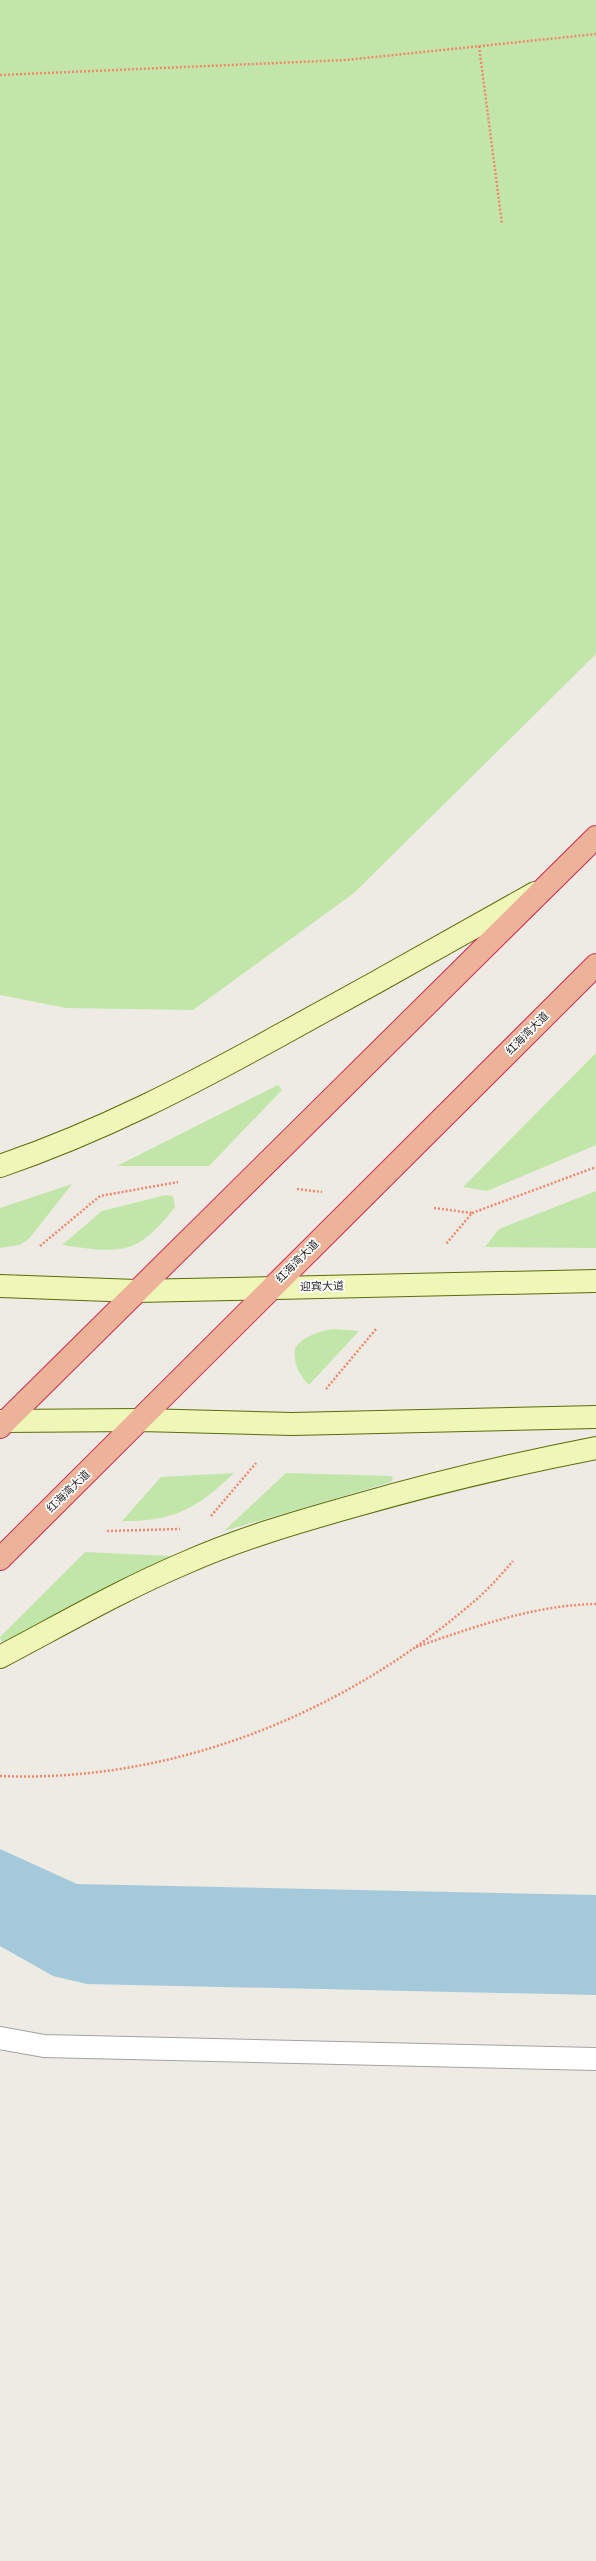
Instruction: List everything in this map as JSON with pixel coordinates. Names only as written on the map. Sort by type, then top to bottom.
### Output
[{"type":"highway","points":[[2,1423],[596,837]]},
{"type":"highway","name":"红海湾大道","points":[[0,1559],[596,965]]},
{"type":"main road","points":[[0,1166],[64,1143],[134,1114],[308,1020],[543,888]]},
{"type":"main road","name":"迎宾大道","points":[[0,1286],[136,1291],[596,1281]]},
{"type":"main road","points":[[2,1423],[141,1420],[292,1424],[596,1417]]},
{"type":"main road","points":[[0,1657],[81,1614],[184,1563],[239,1541],[420,1487],[517,1463],[596,1448]]},
{"type":"street","points":[[0,2038],[44,2046],[596,2059]]},
{"type":"path","points":[[0,75],[346,60],[596,34]]},
{"type":"path","points":[[479,46],[502,224]]},
{"type":"path","points":[[434,1208],[472,1213],[596,1167]]},
{"type":"path","points":[[40,1246],[100,1196],[178,1182]]},
{"type":"path","points":[[297,1189],[328,1193]]},
{"type":"path","points":[[446,1244],[472,1213]]},
{"type":"path","points":[[326,1389],[376,1329]]},
{"type":"path","points":[[206,1522],[256,1463]]},
{"type":"path","points":[[106,1530],[185,1529]]},
{"type":"path","points":[[0,1776],[62,1775],[154,1763],[229,1744],[317,1707],[343,1693],[442,1628],[473,1603],[513,1561]]},
{"type":"path","points":[[412,1648],[500,1619],[545,1610],[596,1604]]},
{"type":"green space","points":[[0,0],[596,0],[596,654],[354,893],[193,1010],[66,1008],[0,995]]},
{"type":"green space","points":[[596,1053],[596,1145],[487,1191],[463,1187]]},
{"type":"green space","points":[[278,1085],[282,1090],[209,1166],[117,1166]]},
{"type":"green space","points":[[72,1184],[28,1240],[19,1245],[0,1248],[0,1208]]},
{"type":"green space","points":[[596,1191],[596,1248],[485,1247],[499,1229]]},
{"type":"green space","points":[[166,1195],[173,1196],[175,1207],[149,1235],[138,1243],[126,1248],[113,1250],[62,1245],[102,1211]]},
{"type":"green space","points":[[334,1329],[359,1331],[309,1385],[302,1377],[296,1364],[295,1348],[307,1337],[323,1331]]},
{"type":"green space","points":[[234,1473],[196,1504],[184,1510],[156,1519],[122,1521],[161,1477]]},
{"type":"green space","points":[[286,1473],[391,1476],[393,1478],[391,1482],[224,1531]]},
{"type":"green space","points":[[85,1552],[171,1556],[6,1642],[1,1641],[0,1637]]},
{"type":"water","points":[[0,1849],[77,1884],[596,1895],[596,1995],[87,1984],[53,1976],[0,1946]]}]
